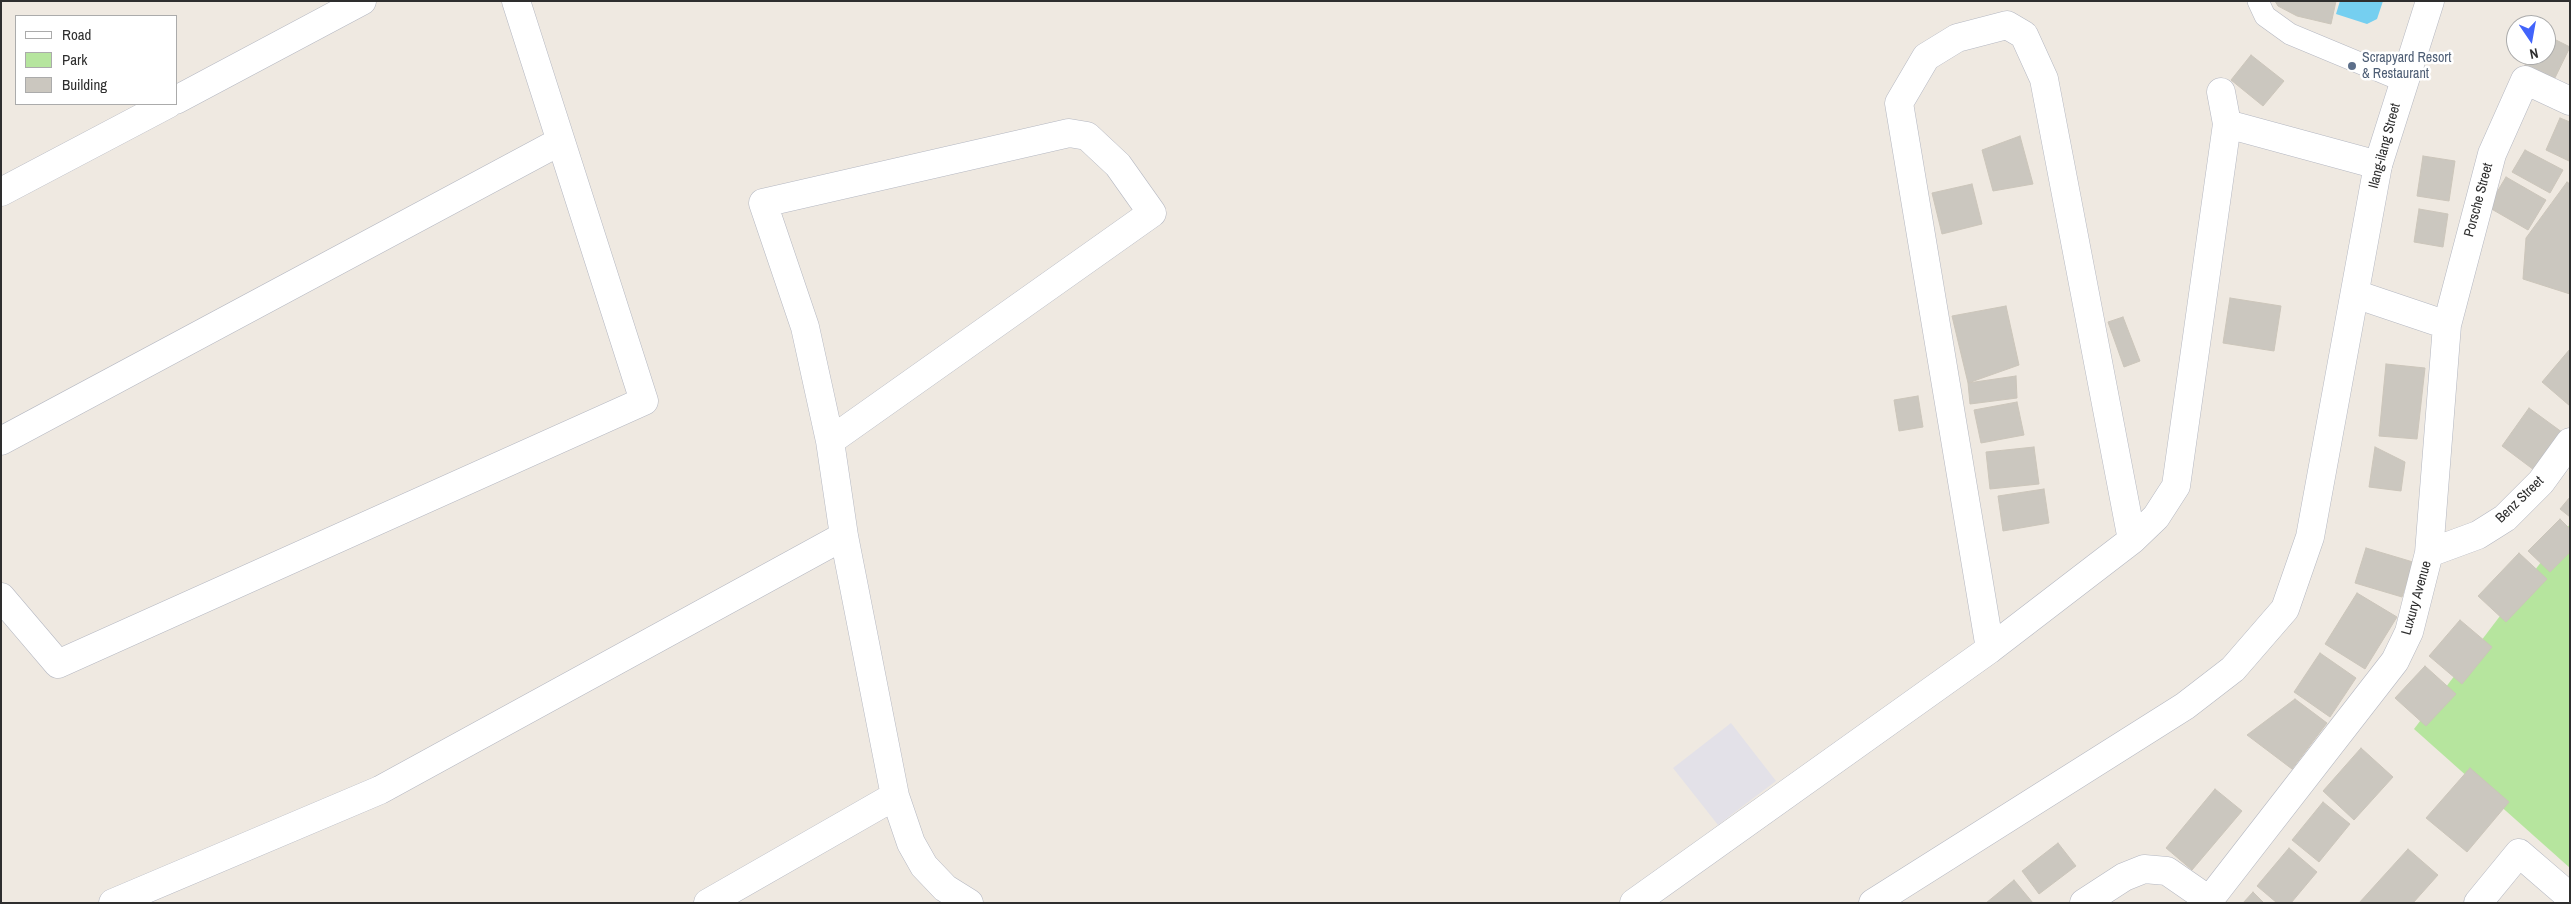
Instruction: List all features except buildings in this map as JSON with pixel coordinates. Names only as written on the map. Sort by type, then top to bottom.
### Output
[{"type":"street","points":[[178,99],[362,1]]},
{"type":"street","points":[[1,597],[58,664],[644,401],[559,142],[516,1]]},
{"type":"street","name":"Ilang-ilang Street","points":[[1873,903],[2185,706],[2234,668],[2285,609],[2310,537],[2378,165],[2403,81],[2430,1]]},
{"type":"street","points":[[1990,649],[1899,103],[1926,57],[1957,38],[2007,25],[2024,35],[2044,79],[2132,540]]},
{"type":"street","name":"Porsche Street","points":[[2447,325],[2492,154],[2525,80],[2570,101]]},
{"type":"street","points":[[1634,903],[1990,649],[2132,540],[2156,517],[2176,486],[2227,124],[2221,92]]},
{"type":"street","points":[[1,192],[166,105]]},
{"type":"street","points":[[2227,124],[2378,165]]},
{"type":"street","points":[[830,442],[1152,212],[1118,165],[1087,136],[1069,133],[1027,141],[763,204],[805,327],[830,442],[844,536],[894,796],[911,843],[924,866],[945,888],[969,903]]},
{"type":"street","points":[[1,441],[559,142]]},
{"type":"street","points":[[2355,294],[2447,325]]},
{"type":"street","name":"Luxury Avenue","points":[[2208,901],[2395,661],[2409,632],[2429,553],[2447,325]]},
{"type":"street","name":"Benz Street","points":[[2429,553],[2478,535],[2505,518],[2541,482],[2570,442]]},
{"type":"street","points":[[113,903],[380,790],[844,536]]},
{"type":"street","points":[[708,903],[894,796]]},
{"type":"street","points":[[2478,903],[2519,852],[2570,897]]},
{"type":"street","points":[[2084,903],[2124,877],[2144,869],[2167,871],[2208,901]]},
{"type":"lane","points":[[2258,1],[2265,16],[2290,34],[2403,81]]},
{"type":"shaded area","points":[[1731,723],[1776,781],[1718,825],[1673,768]]},
{"type":"green space","points":[[2570,524],[2570,868],[2414,729]]},
{"type":"water","points":[[2340,1],[2383,1],[2377,19],[2367,24],[2336,14]]},
{"type":"place","name":"Scrapyard Resort & Restaurant","points":[[2352,66]]}]
